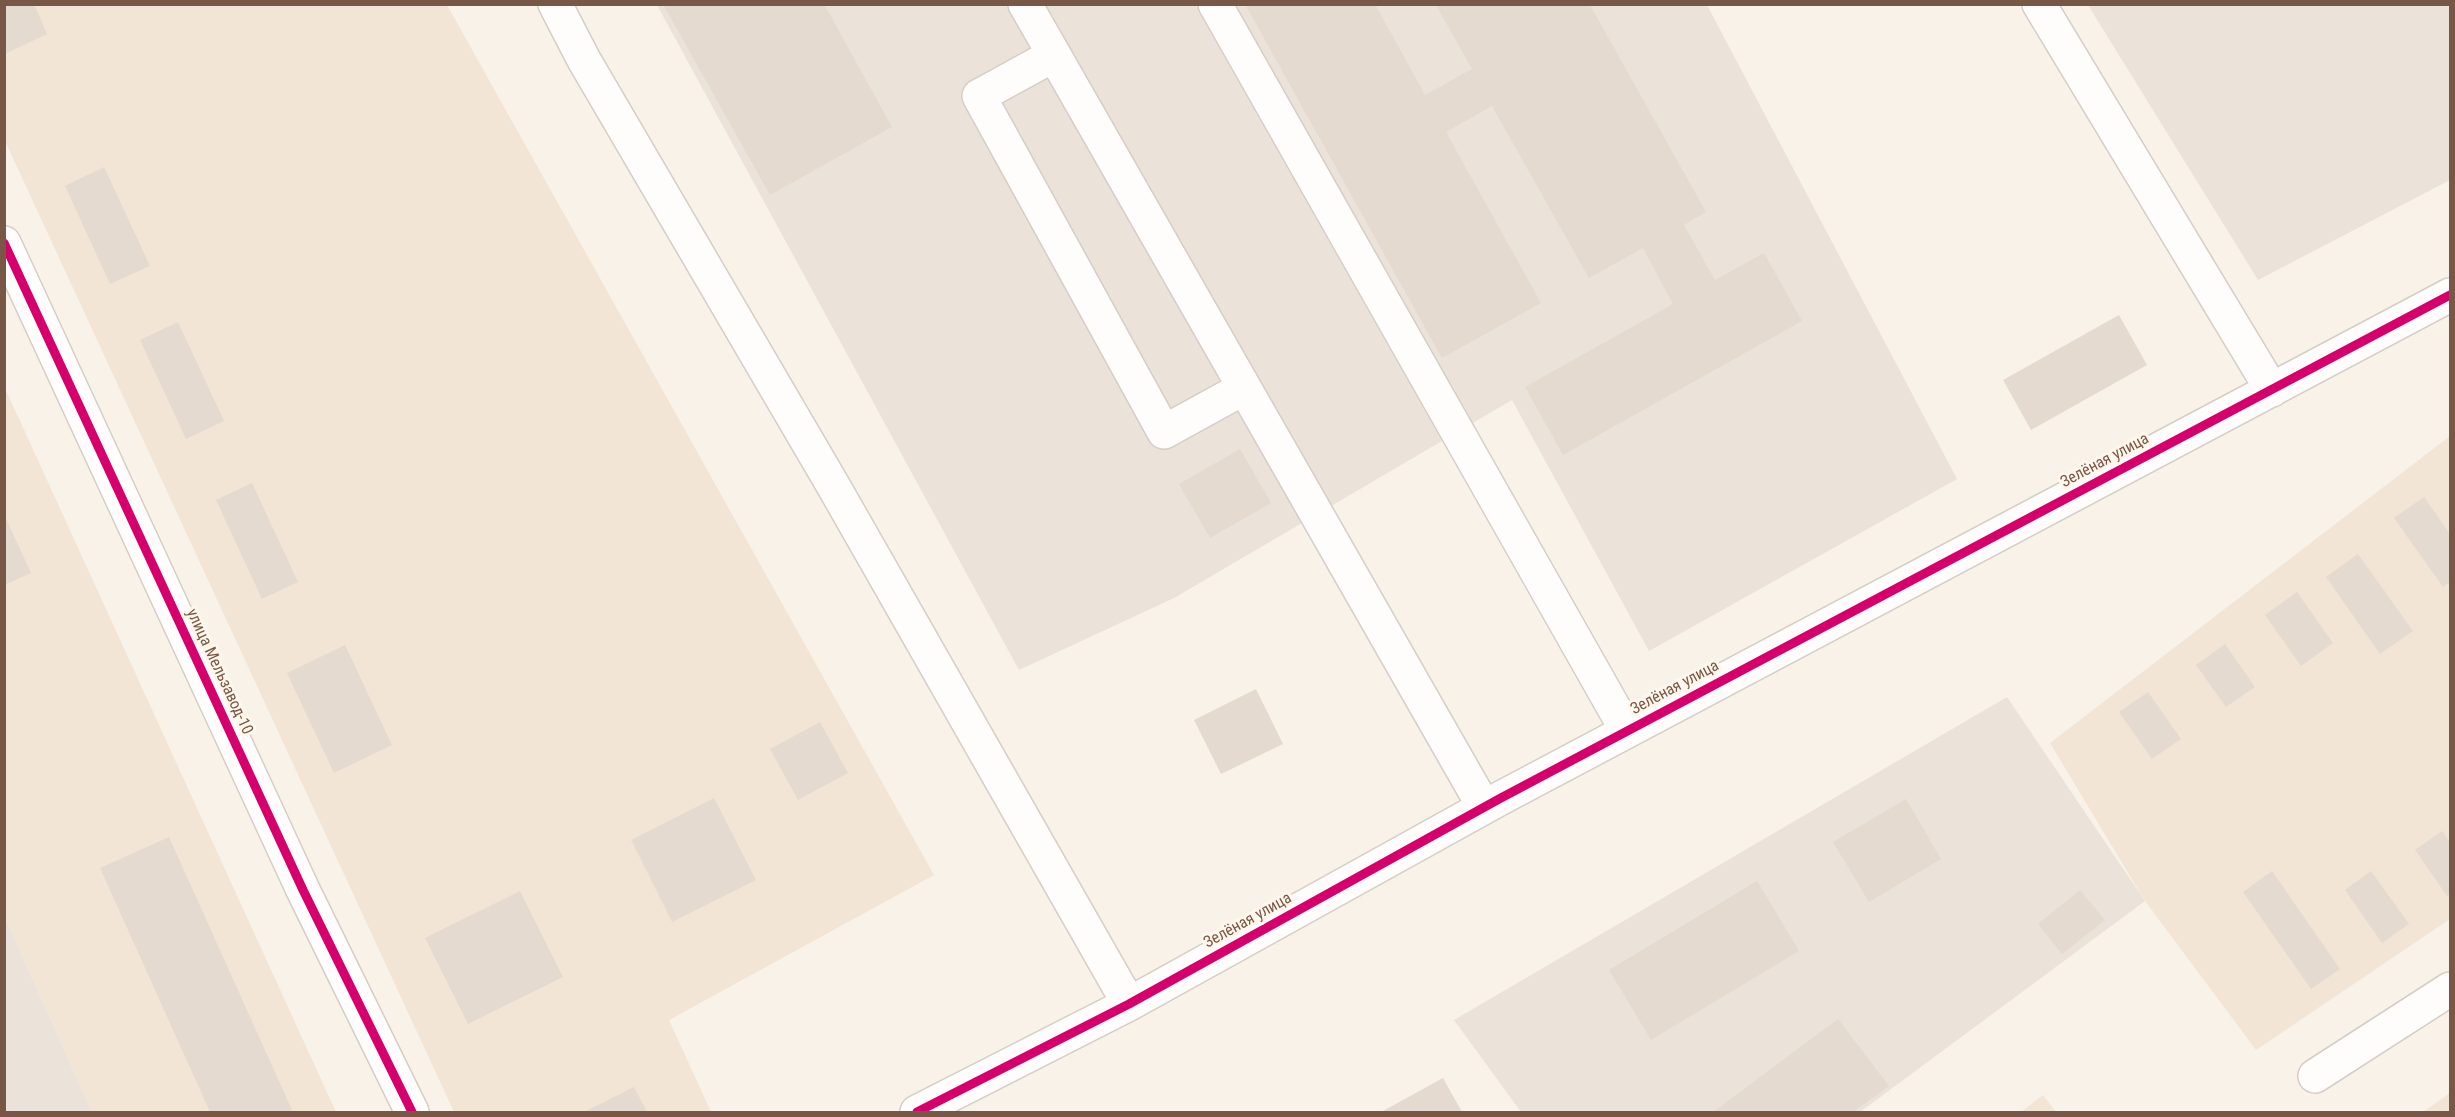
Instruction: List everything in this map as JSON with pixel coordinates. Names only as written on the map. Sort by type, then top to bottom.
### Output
[{"type":"street","points":[[555,4],[584,60],[834,487],[1129,1004]]},
{"type":"street","points":[[1025,4],[1484,807]]},
{"type":"street","points":[[1215,4],[1627,730]]},
{"type":"street","points":[[2039,4],[2272,390]]},
{"type":"street","points":[[1054,55],[979,96],[1164,432],[1244,388]]},
{"type":"street","name":"улица Мельзавод-10","points":[[4,243],[303,890],[412,1113]]},
{"type":"street","name":"Зелёная улица","points":[[917,1113],[1129,1004],[1627,730],[2451,296]]},
{"type":"street","points":[[2315,1076],[2451,989]]},
{"type":"shaded area","points":[[4,5],[447,5],[934,875],[669,1020],[711,1112],[454,1112],[5,141]]},
{"type":"shaded area","points":[[657,5],[1707,5],[1957,479],[1649,651],[1512,400],[1174,598],[1019,670]]},
{"type":"shaded area","points":[[2088,5],[2450,5],[2450,180],[2258,280]]},
{"type":"shaded area","points":[[4,386],[336,1112],[92,1112],[5,917]]},
{"type":"shaded area","points":[[2450,436],[2450,919],[2256,1050],[2145,901],[2050,743]]},
{"type":"shaded area","points":[[2007,697],[2145,901],[1860,1112],[1521,1112],[1454,1020]]},
{"type":"shaded area","points":[[5,917],[92,1112],[5,1112]]},
{"type":"shaded area","points":[[2450,1093],[2450,1112],[2423,1112]]},
{"type":"shaded area","points":[[2043,1095],[2056,1112],[2021,1112]]},
{"type":"building","points":[[4,4],[34,4],[47,34],[5,54]]},
{"type":"building","points":[[663,4],[824,4],[892,127],[770,195]]},
{"type":"building","points":[[1245,4],[1375,4],[1425,95],[1472,69],[1436,5],[1590,5],[1706,212],[1684,225],[1715,280],[1764,253],[1802,321],[1563,455],[1525,387],[1673,304],[1643,248],[1589,278],[1492,106],[1446,132],[1541,303],[1442,358]]},
{"type":"building","points":[[104,167],[150,266],[110,284],[65,186]]},
{"type":"building","points":[[2119,315],[2147,365],[2031,430],[2003,380]]},
{"type":"building","points":[[178,322],[224,421],[186,439],[140,340]]},
{"type":"building","points":[[1240,449],[1271,503],[1210,538],[1179,484]]},
{"type":"building","points":[[252,483],[298,582],[262,599],[216,500]]},
{"type":"building","points":[[2424,497],[2450,534],[2450,582],[2443,587],[2394,518]]},
{"type":"building","points":[[4,514],[31,573],[4,585]]},
{"type":"building","points":[[2358,554],[2413,631],[2380,654],[2326,577]]},
{"type":"building","points":[[2297,592],[2333,643],[2301,666],[2265,615]]},
{"type":"building","points":[[2225,644],[2255,687],[2226,707],[2196,665]]},
{"type":"building","points":[[345,645],[392,745],[334,773],[287,673]]},
{"type":"building","points":[[1256,689],[1283,744],[1221,774],[1194,720]]},
{"type":"building","points":[[2148,692],[2181,739],[2152,759],[2119,712]]},
{"type":"building","points":[[820,722],[848,773],[798,800],[770,749]]},
{"type":"building","points":[[714,798],[756,880],[672,922],[631,840]]},
{"type":"building","points":[[1906,799],[1941,859],[1869,902],[1833,842]]},
{"type":"building","points":[[2442,831],[2450,842],[2450,893],[2447,896],[2415,850]]},
{"type":"building","points":[[169,837],[292,1110],[286,1112],[210,1112],[100,868]]},
{"type":"building","points":[[2272,871],[2340,969],[2311,989],[2243,892]]},
{"type":"building","points":[[2371,871],[2409,924],[2382,943],[2345,890]]},
{"type":"building","points":[[1757,881],[1799,951],[1651,1040],[1609,970]]},
{"type":"building","points":[[2080,890],[2105,920],[2062,954],[2038,924]]},
{"type":"building","points":[[520,891],[563,977],[468,1024],[425,938]]},
{"type":"building","points":[[1838,1019],[1889,1086],[1853,1112],[1713,1112]]},
{"type":"building","points":[[1443,1078],[1462,1112],[1381,1112]]},
{"type":"building","points":[[634,1087],[647,1112],[584,1112]]},
{"type":"cycle path","points":[[4,243],[303,890],[412,1112]]},
{"type":"cycle path","points":[[917,1112],[1129,1004],[1499,799],[2450,295]]}]
